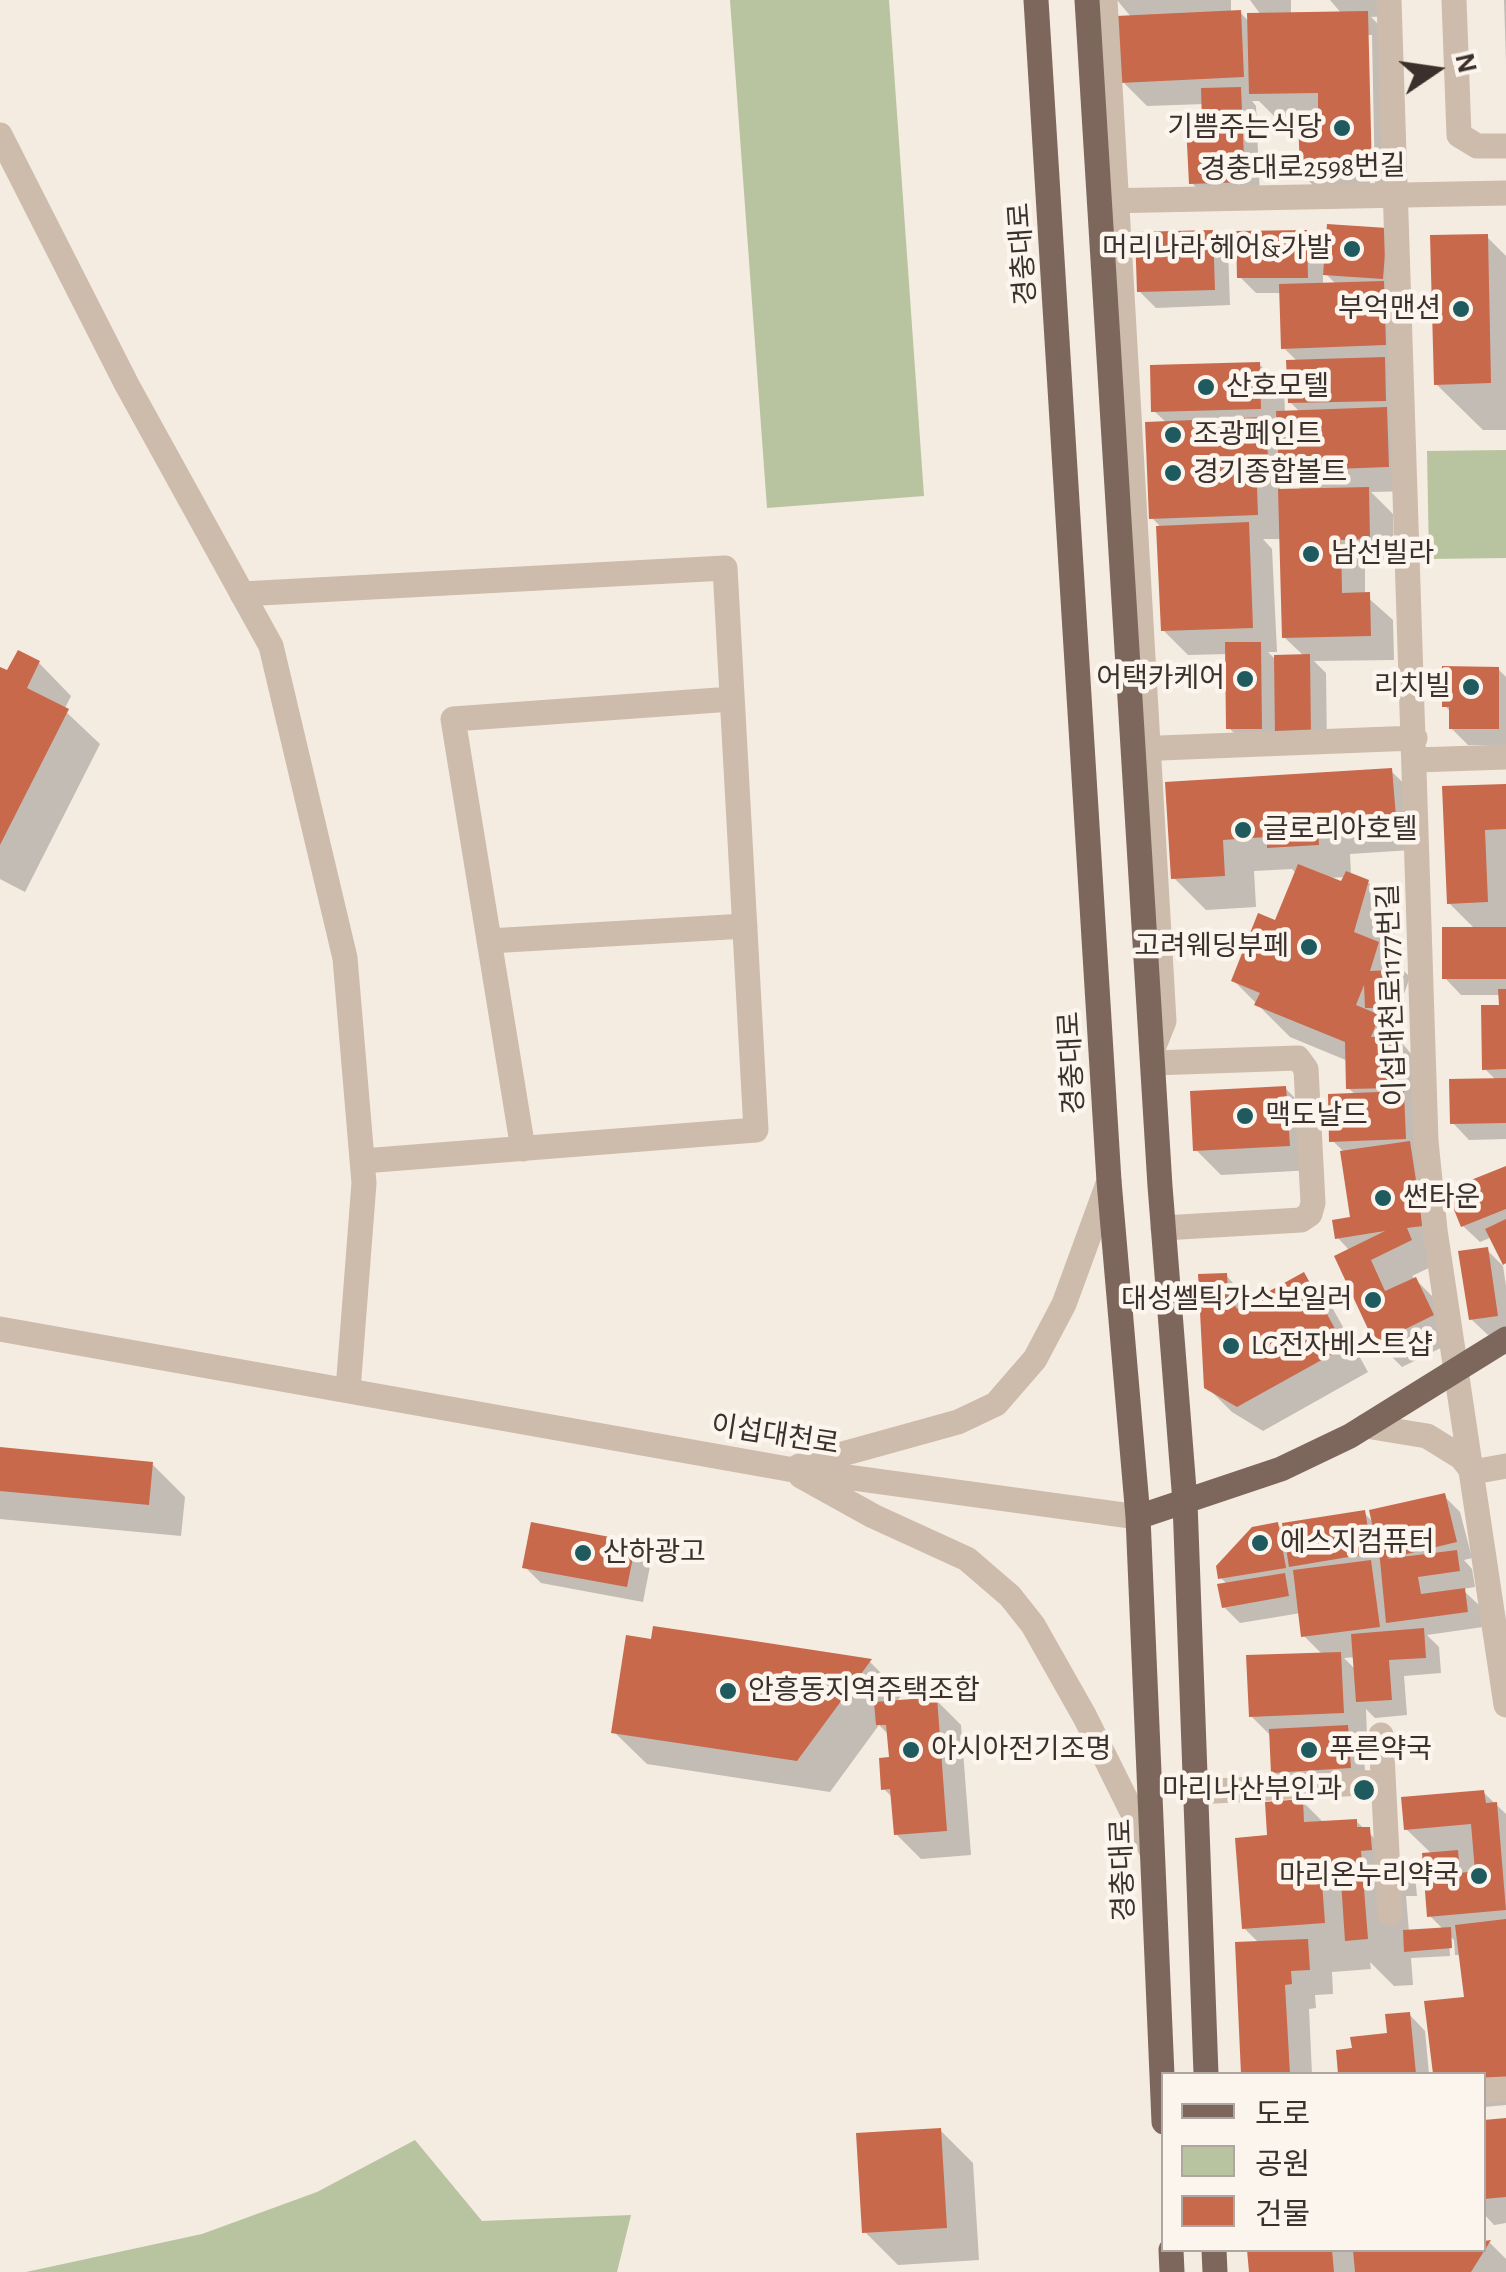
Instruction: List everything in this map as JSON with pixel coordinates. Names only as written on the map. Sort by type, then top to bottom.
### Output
[{"type":"main road","name":"경충대로","points":[[1036,0],[1109,1181],[1138,1518],[1162,2072]]},
{"type":"main road","points":[[1087,0],[1108,201],[1133,583],[1152,1057],[1185,1502],[1206,2072]]},
{"type":"main road","name":"이섭대천로","points":[[1138,1518],[1281,1469],[1366,1426],[1506,1339]]},
{"type":"street","points":[[1105,0],[1108,201]]},
{"type":"street","name":"이섭대천로1177번길","points":[[1389,0],[1426,1141],[1506,1705]]},
{"type":"street","points":[[1454,0],[1459,135],[1477,146],[1506,146]]},
{"type":"street","points":[[0,135],[127,385],[271,646],[346,958],[363,1162],[348,1390]]},
{"type":"street","name":"경충대로2598번길","points":[[1108,201],[1506,194]]},
{"type":"street","points":[[242,594],[725,568],[756,1130],[363,1162]]},
{"type":"street","points":[[523,1149],[453,719],[732,699]]},
{"type":"street","points":[[1142,749],[1415,749],[1506,758]]},
{"type":"street","points":[[489,941],[744,926]]},
{"type":"street","points":[[1152,1057],[1298,1058],[1306,1069],[1314,1203],[1310,1214],[1300,1220],[1163,1228]]},
{"type":"street","points":[[788,1468],[958,1422],[996,1404],[1035,1360],[1064,1304],[1109,1181]]},
{"type":"street","name":"이섭대천로","points":[[0,1329],[788,1468],[1138,1518]]},
{"type":"street","points":[[1366,1426],[1427,1436],[1447,1446],[1473,1472],[1506,1466]]},
{"type":"street","points":[[788,1468],[873,1516],[967,1559],[1010,1596],[1033,1625],[1076,1702],[1152,1852]]},
{"type":"street","points":[[1381,1734],[1390,1914]]},
{"type":"street","points":[[1196,1792],[1381,1782]]},
{"type":"green space","points":[[730,0],[889,0],[924,496],[767,508]]},
{"type":"green space","points":[[1506,450],[1506,558],[1429,559],[1427,451]]},
{"type":"green space","points":[[415,2140],[482,2221],[631,2215],[617,2272],[26,2272],[202,2234],[317,2192]]},
{"type":"building","points":[[1241,10],[1244,77],[1120,83],[1116,16]]},
{"type":"building","points":[[1368,11],[1372,173],[1300,175],[1298,113],[1318,113],[1318,93],[1249,94],[1247,13]]},
{"type":"building","points":[[1241,87],[1245,182],[1189,184],[1186,124],[1202,123],[1201,88]]},
{"type":"building","points":[[1327,224],[1387,228],[1383,279],[1323,275]]},
{"type":"building","points":[[1213,230],[1215,290],[1137,292],[1135,232]]},
{"type":"building","points":[[1307,230],[1308,278],[1237,278],[1236,231]]},
{"type":"building","name":"부억맨션","points":[[1488,234],[1491,383],[1434,385],[1430,235]]},
{"type":"building","points":[[1384,281],[1386,345],[1281,349],[1279,284]]},
{"type":"building","points":[[1385,357],[1386,401],[1288,403],[1286,360]]},
{"type":"building","name":"산호모텔","points":[[1260,362],[1261,409],[1151,412],[1150,365]]},
{"type":"building","points":[[1387,407],[1389,467],[1279,471],[1276,411]]},
{"type":"building","points":[[1266,417],[1268,459],[1256,459],[1258,515],[1149,519],[1145,422]]},
{"type":"building","name":"남선빌라","points":[[1369,487],[1370,539],[1341,540],[1342,593],[1370,592],[1371,636],[1282,638],[1278,489]]},
{"type":"building","points":[[1249,522],[1253,628],[1161,631],[1156,526]]},
{"type":"building","points":[[1225,642],[1261,642],[1262,729],[1226,729]]},
{"type":"building","points":[[18,650],[40,661],[27,688],[69,709],[0,845],[0,667],[7,670]]},
{"type":"building","points":[[1310,654],[1311,736],[1275,737],[1274,655]]},
{"type":"building","name":"리치빌","points":[[1442,666],[1499,667],[1499,729],[1449,729],[1449,707],[1442,707]]},
{"type":"building","name":"글로리아호텔","points":[[1392,768],[1396,817],[1318,822],[1319,845],[1267,848],[1267,837],[1223,840],[1225,876],[1171,879],[1165,782]]},
{"type":"building","points":[[1506,784],[1506,829],[1485,830],[1488,902],[1447,904],[1442,786]]},
{"type":"building","points":[[1298,864],[1341,881],[1346,871],[1369,880],[1354,932],[1379,942],[1370,971],[1393,970],[1394,1016],[1381,1017],[1381,1008],[1365,1008],[1364,985],[1356,1005],[1380,1015],[1371,1037],[1397,1037],[1399,1088],[1346,1089],[1345,1042],[1254,1005],[1260,993],[1231,981],[1258,913],[1275,920]]},
{"type":"building","points":[[1442,927],[1506,927],[1506,979],[1442,979]]},
{"type":"building","points":[[1498,989],[1506,989],[1506,1069],[1482,1070],[1481,1005],[1499,1005]]},
{"type":"building","points":[[1506,1078],[1506,1123],[1450,1124],[1449,1079]]},
{"type":"building","points":[[1286,1086],[1290,1146],[1193,1151],[1190,1091]]},
{"type":"building","points":[[1404,1091],[1406,1139],[1329,1142],[1328,1094]]},
{"type":"building","points":[[1410,1141],[1423,1226],[1407,1228],[1412,1240],[1371,1260],[1385,1291],[1416,1277],[1434,1315],[1375,1344],[1334,1256],[1385,1231],[1335,1239],[1332,1220],[1350,1217],[1340,1151]]},
{"type":"building","points":[[1506,1166],[1506,1209],[1461,1227],[1446,1190]]},
{"type":"building","points":[[1506,1219],[1506,1263],[1503,1265],[1485,1229]]},
{"type":"building","points":[[1488,1247],[1498,1316],[1469,1320],[1458,1251]]},
{"type":"building","points":[[1304,1272],[1345,1347],[1237,1407],[1204,1388],[1198,1274],[1227,1273],[1228,1294],[1237,1309]]},
{"type":"building","points":[[0,1447],[153,1462],[149,1505],[0,1491]]},
{"type":"building","points":[[1445,1493],[1457,1542],[1386,1559],[1457,1550],[1460,1571],[1418,1577],[1421,1594],[1465,1588],[1468,1612],[1386,1623],[1380,1560],[1369,1510]]},
{"type":"building","points":[[1365,1510],[1372,1553],[1289,1567],[1282,1523]]},
{"type":"building","points":[[531,1522],[636,1542],[627,1587],[522,1568]]},
{"type":"building","points":[[1278,1522],[1286,1568],[1218,1579],[1216,1566],[1252,1527]]},
{"type":"building","points":[[1371,1560],[1380,1627],[1301,1637],[1293,1570]]},
{"type":"building","points":[[1285,1573],[1289,1596],[1222,1608],[1217,1584]]},
{"type":"building","points":[[653,1626],[872,1659],[797,1761],[611,1733],[626,1635],[651,1639]]},
{"type":"building","points":[[1424,1628],[1426,1658],[1389,1660],[1392,1700],[1356,1702],[1351,1634]]},
{"type":"building","points":[[1341,1652],[1344,1713],[1249,1717],[1246,1655]]},
{"type":"building","points":[[937,1697],[947,1831],[894,1835],[890,1789],[881,1790],[879,1758],[889,1757],[886,1725],[876,1725],[874,1702]]},
{"type":"building","points":[[1348,1725],[1351,1768],[1271,1773],[1269,1729]]},
{"type":"building","points":[[1484,1790],[1486,1803],[1497,1802],[1506,1910],[1427,1917],[1422,1853],[1458,1850],[1460,1873],[1475,1871],[1471,1824],[1404,1830],[1401,1797]]},
{"type":"building","points":[[1303,1799],[1304,1822],[1357,1819],[1357,1827],[1370,1827],[1372,1850],[1361,1851],[1368,1939],[1345,1941],[1341,1881],[1322,1882],[1325,1923],[1242,1929],[1235,1838],[1267,1835],[1265,1802]]},
{"type":"building","points":[[1506,1919],[1506,2078],[1486,2080],[1486,2072],[1433,2072],[1424,2001],[1464,1997],[1455,1925]]},
{"type":"building","points":[[1451,1927],[1452,1948],[1404,1952],[1403,1930]]},
{"type":"building","points":[[1308,1939],[1310,1970],[1291,1971],[1292,1984],[1285,1985],[1290,2072],[1241,2072],[1235,1942]]},
{"type":"building","points":[[1410,2012],[1416,2072],[1338,2072],[1336,2050],[1352,2048],[1350,2037],[1387,2033],[1385,2014]]},
{"type":"building","points":[[1506,2118],[1506,2197],[1486,2199],[1486,2120]]},
{"type":"building","points":[[941,2128],[947,2228],[862,2233],[856,2133]]},
{"type":"building","points":[[1247,2252],[1332,2252],[1334,2272],[1249,2272]]},
{"type":"building","points":[[1353,2252],[1484,2252],[1471,2272],[1355,2272]]},
{"type":"place","name":"기쁨주는식당","points":[[1342,128]]},
{"type":"place","name":"머리나라 헤어&가발","points":[[1352,249]]},
{"type":"place","name":"부억맨션","points":[[1461,309]]},
{"type":"place","name":"산호모텔","points":[[1206,387]]},
{"type":"place","name":"조광페인트","points":[[1173,435]]},
{"type":"place","name":"경기종합볼트","points":[[1173,473]]},
{"type":"place","name":"남선빌라","points":[[1311,554]]},
{"type":"place","name":"어택카케어","points":[[1245,679]]},
{"type":"place","name":"리치빌","points":[[1471,687]]},
{"type":"place","name":"글로리아호텔","points":[[1243,830]]},
{"type":"place","name":"고려웨딩부페","points":[[1309,947]]},
{"type":"place","name":"맥도날드","points":[[1245,1116]]},
{"type":"place","name":"썬타운","points":[[1383,1198]]},
{"type":"place","name":"대성쎌틱가스보일러","points":[[1373,1300]]},
{"type":"place","name":"LG전자베스트샵","points":[[1231,1346]]},
{"type":"place","name":"에스지컴퓨터","points":[[1260,1543]]},
{"type":"place","name":"산하광고","points":[[583,1553]]},
{"type":"place","name":"안흥동지역주택조합","points":[[728,1691]]},
{"type":"place","name":"아시아전기조명","points":[[911,1750]]},
{"type":"place","name":"푸른약국","points":[[1309,1750]]},
{"type":"place","name":"마리나산부인과","points":[[1364,1790]]},
{"type":"place","name":"마리온누리약국","points":[[1479,1876]]}]
